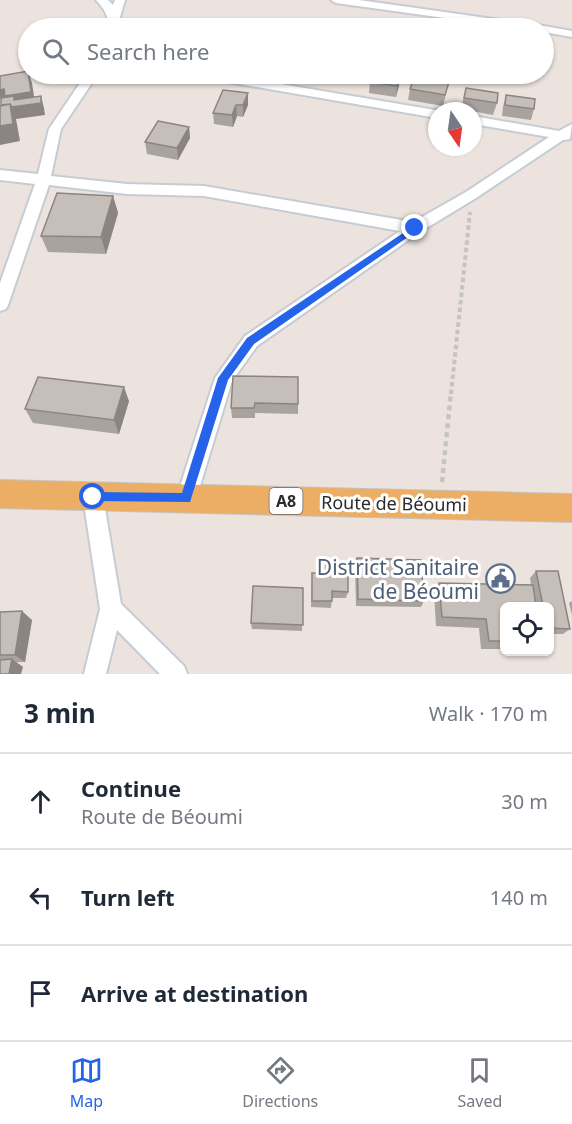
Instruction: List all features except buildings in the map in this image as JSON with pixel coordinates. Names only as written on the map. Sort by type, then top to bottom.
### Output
[{"type":"main road","name":"Route de Béoumi","points":[[0,494],[572,508]]},
{"type":"street","points":[[101,0],[106,4],[112,18]]},
{"type":"street","points":[[115,18],[120,0]]},
{"type":"street","points":[[336,0],[465,18]]},
{"type":"street","points":[[554,31],[572,33]]},
{"type":"street","points":[[0,305],[44,178],[49,148],[56,129],[85,84]]},
{"type":"street","points":[[262,84],[428,112]]},
{"type":"street","points":[[482,121],[568,133]]},
{"type":"street","points":[[186,499],[224,378],[251,341],[415,228],[568,133]]},
{"type":"street","points":[[0,175],[44,178],[127,189],[204,191],[415,228]]},
{"type":"street","points":[[93,497],[111,609],[95,674]]},
{"type":"street","points":[[111,609],[172,672]]},
{"type":"path","points":[[440,503],[471,195]]},
{"type":"place","name":"District Sanitaire de Béoumi","points":[[500,579]]},
{"type":"route","points":[[93,497],[186,499],[224,378],[251,341],[415,228]]}]
